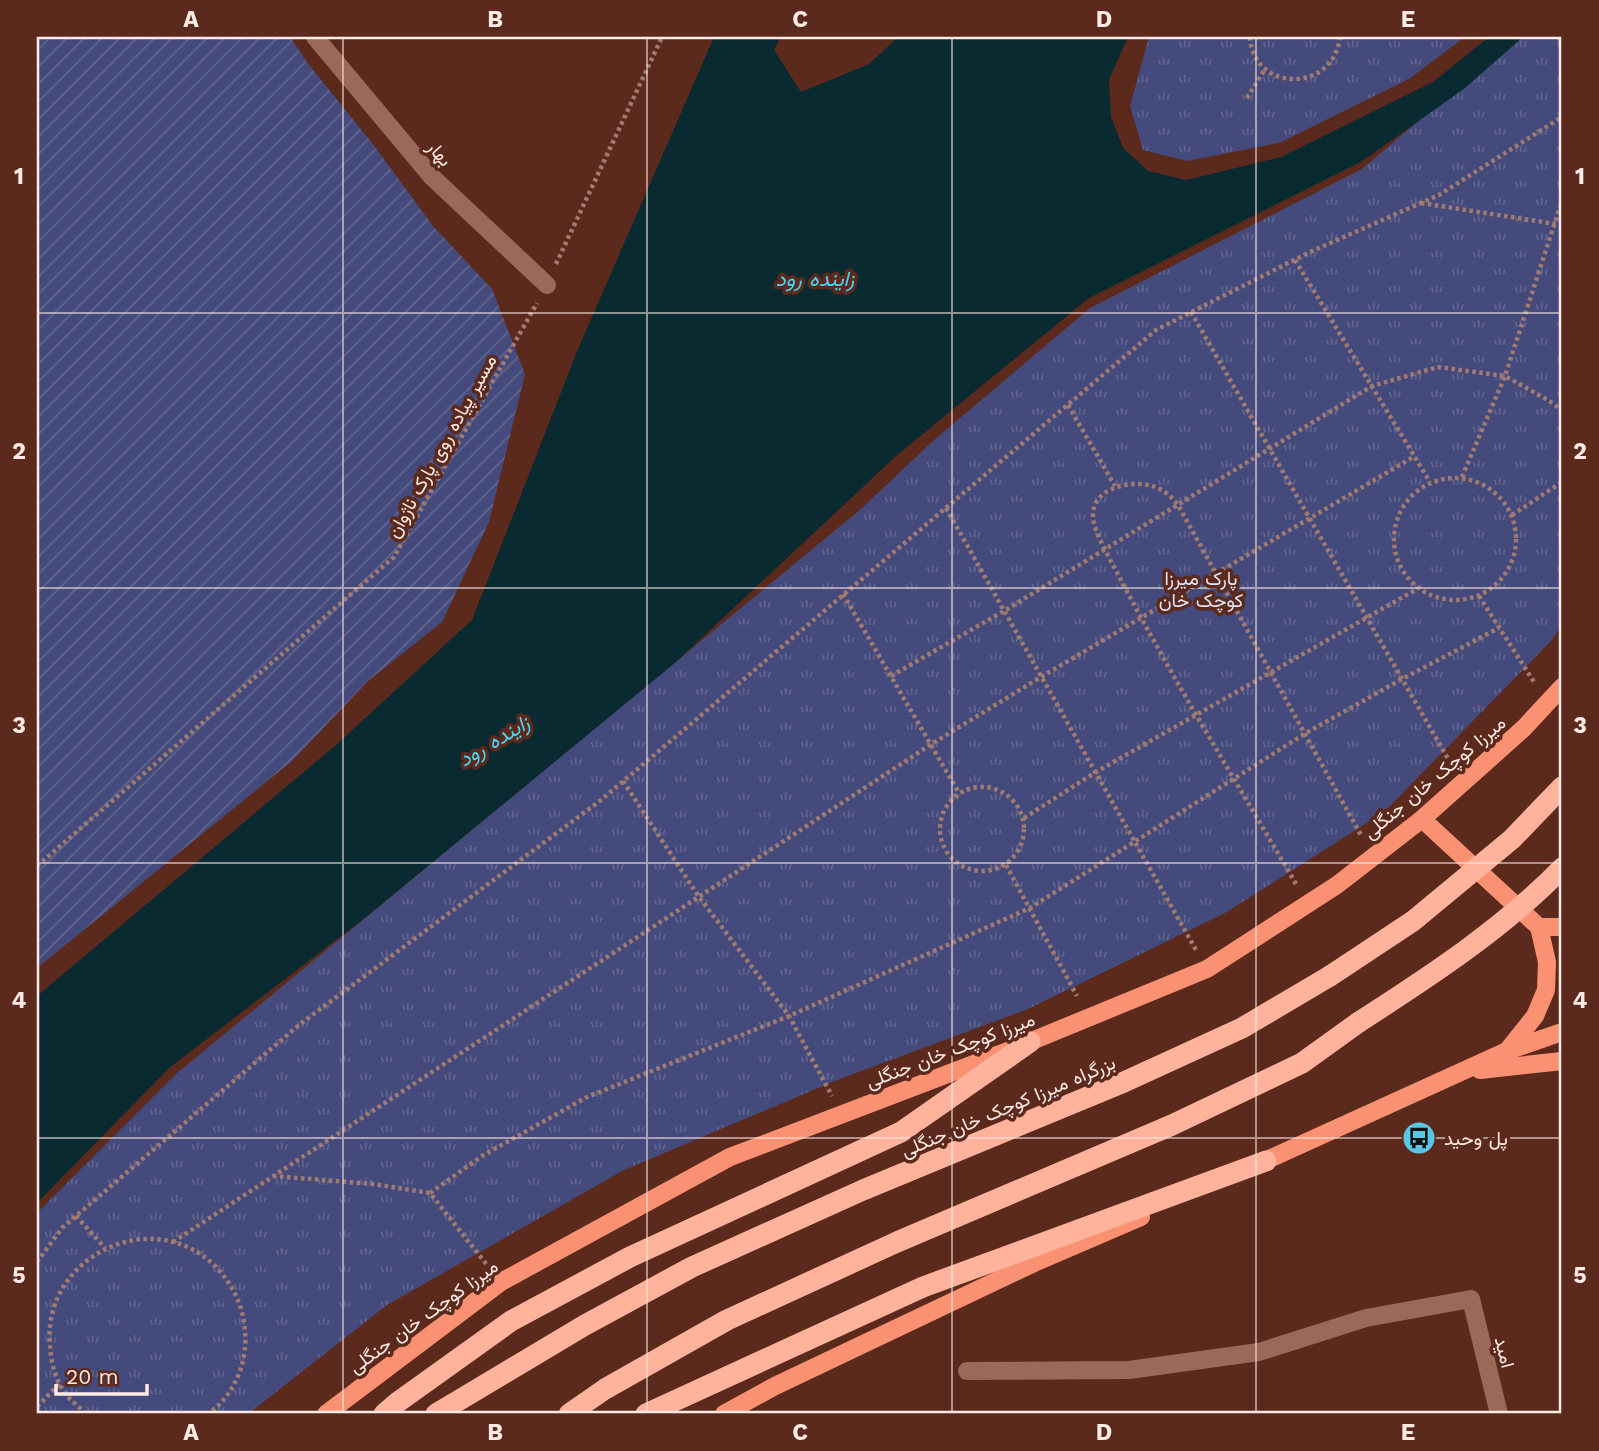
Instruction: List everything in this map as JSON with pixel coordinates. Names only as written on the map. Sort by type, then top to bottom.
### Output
[{"type":"highway","name":"بزرگراه میرزا کوچک خان جنگلی","points":[[436,1414],[585,1325],[692,1267],[863,1190],[1124,1082],[1242,1028],[1413,921],[1512,839],[1562,787]]},
{"type":"highway","points":[[569,1414],[605,1389],[727,1320],[897,1242],[1184,1120],[1302,1063],[1435,973],[1543,888],[1562,868]]},
{"type":"highway","points":[[384,1414],[511,1321],[630,1257],[901,1132],[1030,1042]]},
{"type":"highway","points":[[646,1414],[923,1287],[1266,1161]]},
{"type":"main road","name":"میرزا کوچک خان جنگلی","points":[[326,1414],[501,1282],[730,1157],[1030,1042],[1207,969],[1337,884],[1422,819],[1524,728],[1562,687]]},
{"type":"main road","points":[[1422,819],[1539,927],[1547,962],[1546,989],[1535,1016],[1507,1051]]},
{"type":"main road","points":[[1539,927],[1562,927]]},
{"type":"main road","points":[[724,1414],[775,1386],[1034,1263],[1507,1051],[1562,1032]]},
{"type":"main road","points":[[1462,1072],[1562,1061]]},
{"type":"street","name":"بهار","points":[[315,37],[432,177],[547,285]]},
{"type":"street","name":"امید","points":[[967,1371],[1129,1370],[1259,1352],[1366,1318],[1471,1299],[1499,1414]]},
{"type":"path","name":"مسیر پیاده روی پارک ناژوان","points":[[37,866],[394,557],[547,285],[662,37]]},
{"type":"path","points":[[1250,37],[1256,58],[1265,69],[1277,76],[1292,79],[1307,78],[1321,71],[1333,60],[1340,37]]},
{"type":"path","points":[[1247,98],[1265,69]]},
{"type":"path","points":[[37,1262],[62,1228],[299,1024],[623,781],[1156,330],[1295,260],[1439,195],[1562,117]]},
{"type":"path","points":[[1462,477],[1505,376],[1562,201]]},
{"type":"path","points":[[1420,203],[1562,225]]},
{"type":"path","points":[[1295,260],[1430,482]]},
{"type":"path","points":[[1191,312],[1462,783]]},
{"type":"path","points":[[891,676],[1004,611],[1373,386],[1438,367],[1505,376],[1562,410]]},
{"type":"path","points":[[1068,405],[1115,486]]},
{"type":"path","points":[[173,1242],[930,744],[1415,456]]},
{"type":"path","points":[[1462,477],[1493,489],[1512,515],[1517,547],[1505,577],[1479,596],[1447,601],[1417,589],[1396,564],[1392,531],[1405,502],[1430,482],[1462,477]]},
{"type":"path","points":[[1512,515],[1562,482]]},
{"type":"path","points":[[1307,904],[1141,618],[1105,549],[1093,518],[1096,501],[1115,486],[1141,484],[1166,490],[1178,505],[1373,857]]},
{"type":"path","points":[[946,508],[1207,969]]},
{"type":"path","points":[[1024,818],[1096,772],[1417,589]]},
{"type":"path","points":[[843,594],[959,793]]},
{"type":"path","points":[[1479,596],[1548,703]]},
{"type":"path","points":[[429,1193],[482,1156],[587,1097],[789,1016],[1030,908],[1306,733],[1500,628]]},
{"type":"path","points":[[623,781],[699,897],[789,1016],[842,1115]]},
{"type":"path","points":[[985,786],[1009,795],[1024,818],[1023,844],[1006,865],[981,872],[955,863],[941,840],[942,814],[959,793],[985,786]]},
{"type":"path","points":[[1006,865],[1089,1018]]},
{"type":"path","points":[[273,1176],[373,1184],[429,1193],[501,1282]]},
{"type":"path","points":[[76,1216],[105,1248]]},
{"type":"path","points":[[86,1414],[66,1394],[51,1363],[48,1329],[57,1295],[77,1268],[105,1248],[139,1238],[173,1242],[205,1256],[229,1280],[244,1312],[247,1346],[238,1379],[218,1408],[208,1414]]},
{"type":"path","points":[[38,1414],[38,1406],[60,1383]]},
{"type":"path","points":[[218,1408],[222,1414]]},
{"type":"green space","points":[[37,37],[290,37],[433,226],[492,289],[525,374],[489,522],[442,622],[368,681],[292,761],[37,968]]},
{"type":"green space","points":[[1149,37],[1465,37],[1409,79],[1279,143],[1187,161],[1143,150],[1130,106]]},
{"type":"green space","name":"پارک میرزا کوچک خان","points":[[1517,37],[1562,37],[1562,625],[1551,641],[1384,812],[1225,913],[1028,1009],[837,1080],[624,1170],[387,1305],[248,1414],[37,1414],[37,1213],[176,1074],[861,509],[933,441],[1090,308],[1362,169]]},
{"type":"water","name":"زاینده رود","points":[[714,37],[781,37],[774,50],[801,92],[869,64],[898,37],[1128,37],[1109,80],[1111,117],[1123,148],[1148,171],[1186,180],[1281,157],[1433,82],[1489,37],[1523,37],[1465,88],[1361,162],[1089,298],[896,456],[676,662],[366,917],[169,1068],[37,1203],[37,996],[336,745],[472,620],[578,349]]},
{"type":"place","name":"پل وحید","points":[[1419,1138]]}]
